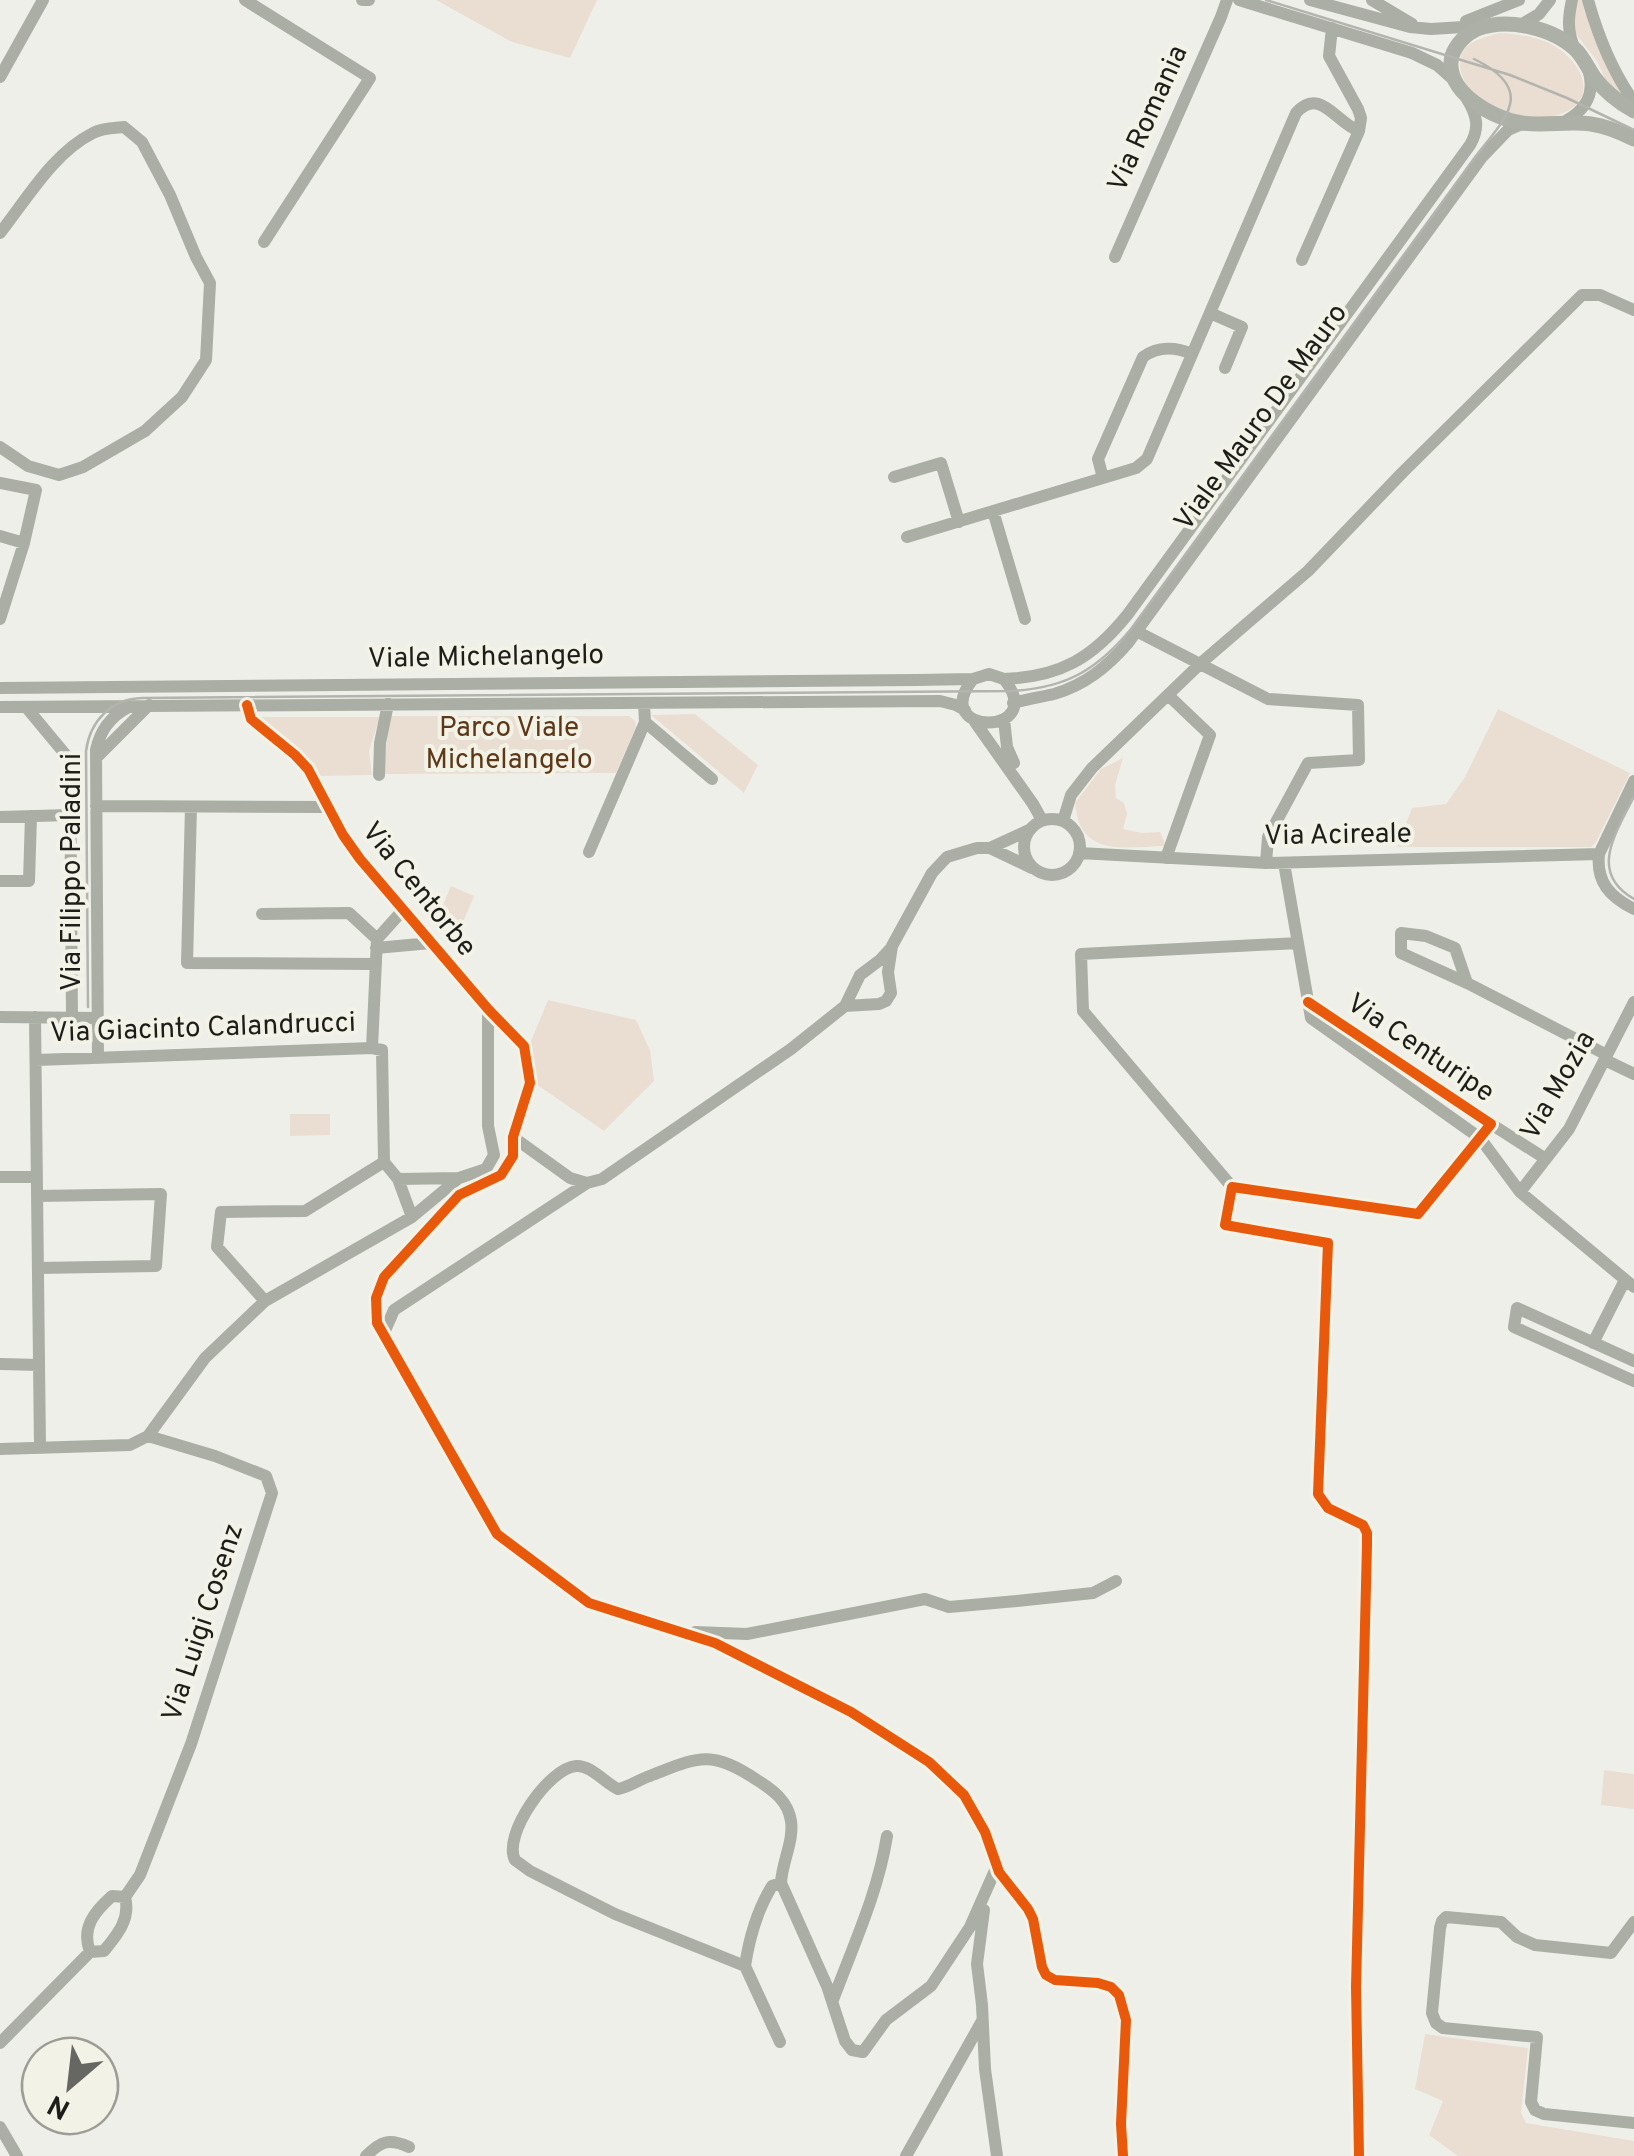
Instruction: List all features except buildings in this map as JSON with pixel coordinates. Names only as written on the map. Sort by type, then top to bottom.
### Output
[{"type":"main road","points":[[1634,111],[1609,94],[1575,49],[1540,30],[1494,25],[1466,35],[1456,47],[1451,65],[1459,87],[1490,112],[1524,123],[1597,125],[1634,139]]},
{"type":"street","points":[[0,76],[43,0]]},
{"type":"street","points":[[245,0],[370,78],[264,242]]},
{"type":"street","name":"Via Romania","points":[[1115,257],[1227,0]]},
{"type":"street","points":[[1239,0],[1421,57],[1436,65],[1459,87]]},
{"type":"street","points":[[1310,0],[1427,29],[1494,25]]},
{"type":"street","points":[[1372,0],[1427,29],[1473,19],[1519,0]]},
{"type":"street","points":[[1519,26],[1539,14],[1550,0]]},
{"type":"street","points":[[1572,0],[1568,24],[1575,49]]},
{"type":"street","points":[[1588,0],[1598,33],[1634,102]]},
{"type":"street","points":[[1302,260],[1359,131],[1361,118],[1329,56],[1332,28]]},
{"type":"street","points":[[1562,123],[1580,112],[1590,96],[1587,66]]},
{"type":"street","name":"Viale Mauro De Mauro","points":[[1004,679],[1039,675],[1077,662],[1110,636],[1128,614],[1470,145],[1477,120],[1459,87]]},
{"type":"street","points":[[907,537],[1136,468],[1148,459],[1296,114],[1308,104],[1319,104],[1347,127],[1359,131]]},
{"type":"street","name":"Viale Mauro De Mauro","points":[[1014,702],[1081,684],[1106,667],[1138,632],[1482,157],[1508,130],[1524,123]]},
{"type":"street","points":[[0,233],[53,166],[76,144],[96,130],[124,127],[142,142],[210,283],[206,360],[182,397],[145,431],[83,468],[59,474],[28,466],[0,446]]},
{"type":"street","points":[[1123,2156],[1126,2020],[1119,1995],[1111,1987],[1055,1980],[1046,1975],[1033,1919],[997,1866],[985,1832],[964,1795],[929,1762],[851,1712],[715,1643],[589,1602],[497,1534],[384,1335],[394,1310],[587,1183],[602,1179],[817,1030],[844,1006],[860,975],[892,946],[932,873],[947,856],[990,848],[1053,820],[1078,783],[1201,663],[1308,571],[1582,295],[1600,295],[1634,310]]},
{"type":"street","points":[[1210,313],[1242,327],[1225,368]]},
{"type":"street","points":[[1102,478],[1098,460],[1143,358],[1152,351],[1178,348],[1192,354]]},
{"type":"street","points":[[894,477],[941,464],[959,522]]},
{"type":"street","points":[[0,619],[45,470]]},
{"type":"street","points":[[0,482],[36,490]]},
{"type":"street","points":[[993,512],[1025,619]]},
{"type":"street","points":[[0,536],[24,544]]},
{"type":"street","points":[[1138,632],[1268,699],[1358,705],[1358,760],[1308,764],[1268,837],[1266,864]]},
{"type":"street","points":[[970,715],[989,724],[1004,719],[1014,702],[1004,679],[989,674],[973,679],[963,698],[970,715],[1033,804],[1077,834],[1080,852],[1072,868],[1056,875],[1039,873],[990,848]]},
{"type":"street","name":"Viale Michelangelo","points":[[0,688],[973,679]]},
{"type":"street","points":[[1166,858],[1210,735],[1168,695]]},
{"type":"street","name":"Viale Michelangelo","points":[[0,707],[940,701],[970,715]]},
{"type":"street","points":[[589,852],[645,722],[644,702]]},
{"type":"street","points":[[379,776],[380,743],[388,704]]},
{"type":"street","name":"Via Filippo Paladini","points":[[98,1058],[96,758],[100,735],[111,718],[142,705]]},
{"type":"street","name":"Via Centorbe","points":[[247,705],[251,719],[303,762],[360,860],[524,1046],[530,1083],[513,1136],[513,1156],[501,1175],[459,1195],[384,1277],[376,1298],[377,1323],[384,1335]]},
{"type":"street","name":"Via Filippo Paladini","points":[[26,707],[70,760],[72,1018]]},
{"type":"street","points":[[1004,719],[1010,756],[1053,820]]},
{"type":"street","points":[[645,722],[712,779]]},
{"type":"street","points":[[1634,782],[1599,854],[1598,871],[1614,898],[1634,909]]},
{"type":"street","points":[[96,806],[328,808]]},
{"type":"street","points":[[191,807],[187,963],[376,964]]},
{"type":"street","points":[[0,816],[70,815]]},
{"type":"street","points":[[0,881],[29,881],[30,816]]},
{"type":"street","points":[[1029,830],[1024,854],[1032,868]]},
{"type":"street","name":"Via Acireale","points":[[1080,852],[1266,864],[1599,854]]},
{"type":"street","points":[[1284,863],[1298,943],[1308,1002],[1311,1018],[1480,1138],[1418,1214],[1232,1187],[1082,1012],[1081,954],[1298,943]]},
{"type":"street","points":[[403,910],[377,944],[372,1048],[382,1050],[384,1162],[398,1179],[412,1217]]},
{"type":"street","points":[[262,914],[349,913],[377,944]]},
{"type":"street","points":[[1467,983],[1454,948],[1426,936],[1401,934],[1401,953],[1467,983],[1634,1074]]},
{"type":"street","points":[[377,944],[431,942]]},
{"type":"street","points":[[844,1006],[879,1004],[892,993],[888,972],[892,946]]},
{"type":"street","points":[[867,970],[887,975],[892,984]]},
{"type":"street","points":[[856,983],[862,1000],[870,1004]]},
{"type":"street","name":"Via Centuripe","points":[[1308,1002],[1491,1124],[1480,1138],[1520,1192],[1629,1284]]},
{"type":"street","name":"Via Mozia","points":[[1520,1192],[1569,1129],[1634,1002]]},
{"type":"street","points":[[398,1179],[459,1178],[486,1170],[494,1155],[488,1126],[488,1009]]},
{"type":"street","points":[[0,1017],[98,1018]]},
{"type":"street","name":"Via Filippo Paladini","points":[[35,1017],[40,1448]]},
{"type":"street","name":"Via Giacinto Calandrucci","points":[[36,1060],[372,1048]]},
{"type":"street","points":[[1491,1124],[1546,1159]]},
{"type":"street","points":[[513,1136],[570,1178],[587,1183]]},
{"type":"street","points":[[266,1301],[217,1247],[221,1212],[305,1211],[384,1162]]},
{"type":"street","points":[[0,1177],[37,1177]]},
{"type":"street","points":[[0,1449],[130,1445],[148,1436],[205,1358],[266,1301],[412,1217],[459,1178]]},
{"type":"street","points":[[1232,1187],[1225,1225],[1328,1243],[1318,1494],[1328,1508],[1363,1525],[1367,1533],[1356,1988],[1358,2156]]},
{"type":"street","points":[[37,1196],[161,1194],[156,1266],[38,1268]]},
{"type":"street","points":[[1593,1342],[1629,1284]]},
{"type":"street","points":[[1634,1362],[1516,1308],[1514,1327],[1634,1380]]},
{"type":"street","points":[[0,1364],[39,1365]]},
{"type":"street","name":"Via Luigi Cosenz","points":[[0,2043],[90,1952],[104,1951],[121,1930],[128,1908],[125,1897],[140,1875],[191,1744],[272,1494],[266,1476],[148,1436]]},
{"type":"street","points":[[677,1631],[747,1634],[925,1598],[949,1608],[1093,1593],[1116,1580]]},
{"type":"street","points":[[745,1966],[615,1914],[516,1860],[512,1841],[516,1830],[552,1777],[578,1765],[609,1785],[626,1788],[642,1778],[704,1757],[724,1760],[780,1798],[788,1808],[792,1826],[781,1883],[852,2050],[864,2052],[886,2020],[931,1986],[970,1926],[997,1866]]},
{"type":"street","points":[[832,2000],[875,1890],[887,1836]]},
{"type":"street","points":[[780,2042],[745,1966],[764,1902],[772,1886],[781,1883]]},
{"type":"street","points":[[990,1883],[977,1964],[997,2156]]},
{"type":"street","name":"Via Luigi Cosenz","points":[[90,1952],[85,1939],[93,1913],[112,1896],[125,1897]]},
{"type":"street","points":[[1634,1922],[1628,1938],[1612,1953],[1535,1945],[1517,1937],[1500,1922],[1446,1917],[1440,1928],[1432,2013],[1443,2028],[1537,2037],[1531,2102],[1535,2110],[1634,2123]]},
{"type":"street","points":[[906,2156],[983,2018]]},
{"type":"street","points":[[0,2126],[17,2156]]},
{"type":"street","points":[[366,2156],[378,2144],[392,2140],[409,2147]]},
{"type":"green space","points":[[436,0],[597,0],[570,58],[512,42]]},
{"type":"green space","points":[[1577,0],[1584,0],[1591,31],[1629,101],[1607,83],[1597,61],[1575,33]]},
{"type":"green space","points":[[1499,33],[1538,39],[1564,53],[1574,63],[1583,85],[1576,105],[1549,117],[1523,116],[1493,105],[1469,87],[1460,63],[1466,48]]},
{"type":"green space","points":[[1498,709],[1630,773],[1596,842],[1591,847],[1397,847],[1412,808],[1446,804],[1465,777]]},
{"type":"green space","points":[[695,714],[758,765],[744,793],[651,715]]},
{"type":"green space","name":"Parco Viale Michelangelo","points":[[390,716],[629,716],[636,727],[616,773],[383,774]]},
{"type":"green space","points":[[260,717],[380,717],[369,751],[372,775],[320,776],[307,759]]},
{"type":"green space","points":[[1123,758],[1115,785],[1116,798],[1124,803],[1127,814],[1123,829],[1160,832],[1166,846],[1106,846],[1085,833],[1078,821],[1075,803],[1101,769]]},
{"type":"green space","points":[[451,886],[474,896],[457,936],[434,926]]},
{"type":"green space","points":[[548,1000],[636,1020],[650,1050],[654,1081],[604,1131],[536,1084],[531,1041]]},
{"type":"green space","points":[[290,1114],[330,1114],[330,1135],[290,1136]]},
{"type":"green space","points":[[1604,1770],[1634,1774],[1634,1809],[1601,1805]]},
{"type":"green space","points":[[1425,2034],[1528,2048],[1521,2113],[1526,2123],[1634,2141],[1634,2156],[1458,2156],[1429,2135],[1443,2101],[1415,2089]]},
{"type":"tram line","points":[[1266,0],[1510,75],[1634,130]]},
{"type":"tram line","points":[[88,1007],[86,751],[97,721],[121,702],[142,698],[1012,691],[1049,686],[1093,666],[1131,629],[1504,119],[1511,94],[1506,83],[1474,59]]},
{"type":"tram line","points":[[1634,796],[1614,837],[1609,864],[1612,877],[1634,899]]},
{"type":"cycle path","points":[[247,705],[251,719],[308,769],[360,859],[524,1046],[530,1083],[513,1137],[513,1156],[501,1175],[459,1195],[384,1277],[376,1298],[377,1323],[497,1534],[589,1603],[715,1643],[851,1712],[929,1762],[964,1795],[985,1832],[999,1872],[1033,1919],[1046,1975],[1055,1980],[1098,1983],[1119,1995],[1126,2020],[1123,2156]]},
{"type":"cycle path","points":[[1308,1002],[1491,1124],[1418,1214],[1232,1187],[1225,1225],[1328,1243],[1318,1494],[1328,1508],[1363,1525],[1367,1533],[1356,1987],[1359,2156]]}]
